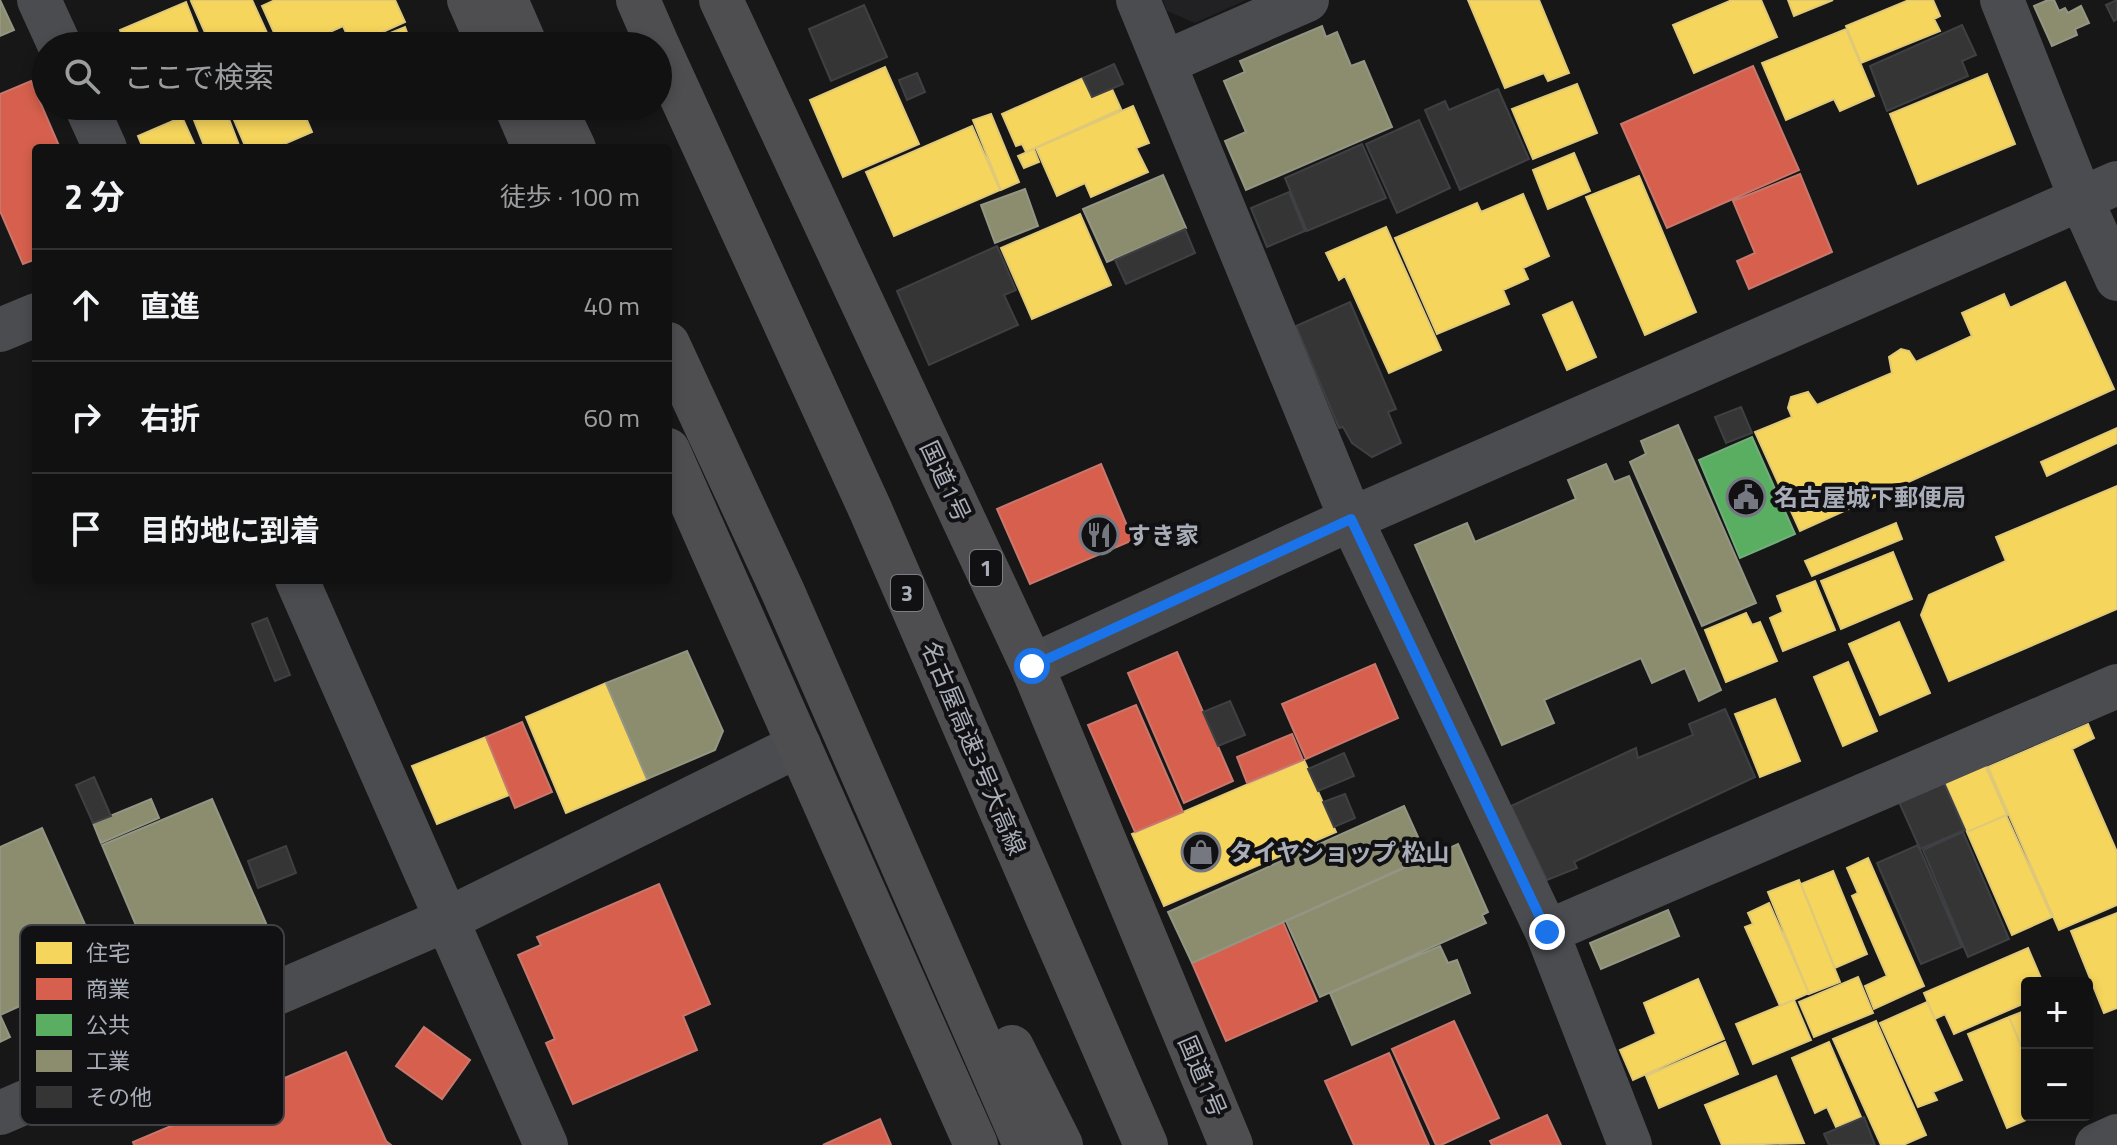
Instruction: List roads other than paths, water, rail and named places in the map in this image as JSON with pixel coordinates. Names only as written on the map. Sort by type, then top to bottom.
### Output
[{"type":"highway","points":[[469,0],[483,32]]},
{"type":"highway","points":[[506,0],[520,32]]},
{"type":"highway","name":"名古屋高速3号大高線","points":[[638,0],[652,32]]},
{"type":"highway","name":"国道1号","points":[[721,0],[1032,666],[1231,1145]]},
{"type":"highway","name":"名古屋高速3号大高線","points":[[672,77],[870,509],[1146,1145]]},
{"type":"highway","points":[[522,120],[532,144]]},
{"type":"highway","points":[[561,120],[572,144]]},
{"type":"highway","points":[[672,353],[783,592],[1025,1145]]},
{"type":"highway","points":[[672,459],[976,1145]]},
{"type":"highway","points":[[783,592],[1061,1145]]},
{"type":"street","points":[[39,0],[54,32]]},
{"type":"street","points":[[1138,0],[1351,519],[1547,932],[1630,1145]]},
{"type":"street","points":[[1166,62],[1307,0]]},
{"type":"street","points":[[2002,0],[2099,191],[2117,279]]},
{"type":"street","points":[[92,120],[103,144]]},
{"type":"street","points":[[1032,666],[1351,519],[2099,191]]},
{"type":"street","points":[[0,330],[32,317]]},
{"type":"street","points":[[299,584],[546,1145]]},
{"type":"street","points":[[1547,932],[2117,686]]},
{"type":"street","points":[[284,990],[448,919],[799,745]]},
{"type":"street","points":[[0,1113],[20,1104]]},
{"type":"street","points":[[2097,1145],[2117,1136]]},
{"type":"place","name":"名古屋城下郵便局","points":[[1746,497]]},
{"type":"place","name":"すき家","points":[[1099,535]]},
{"type":"place","name":"タイヤショップ 松山","points":[[1201,852]]}]
